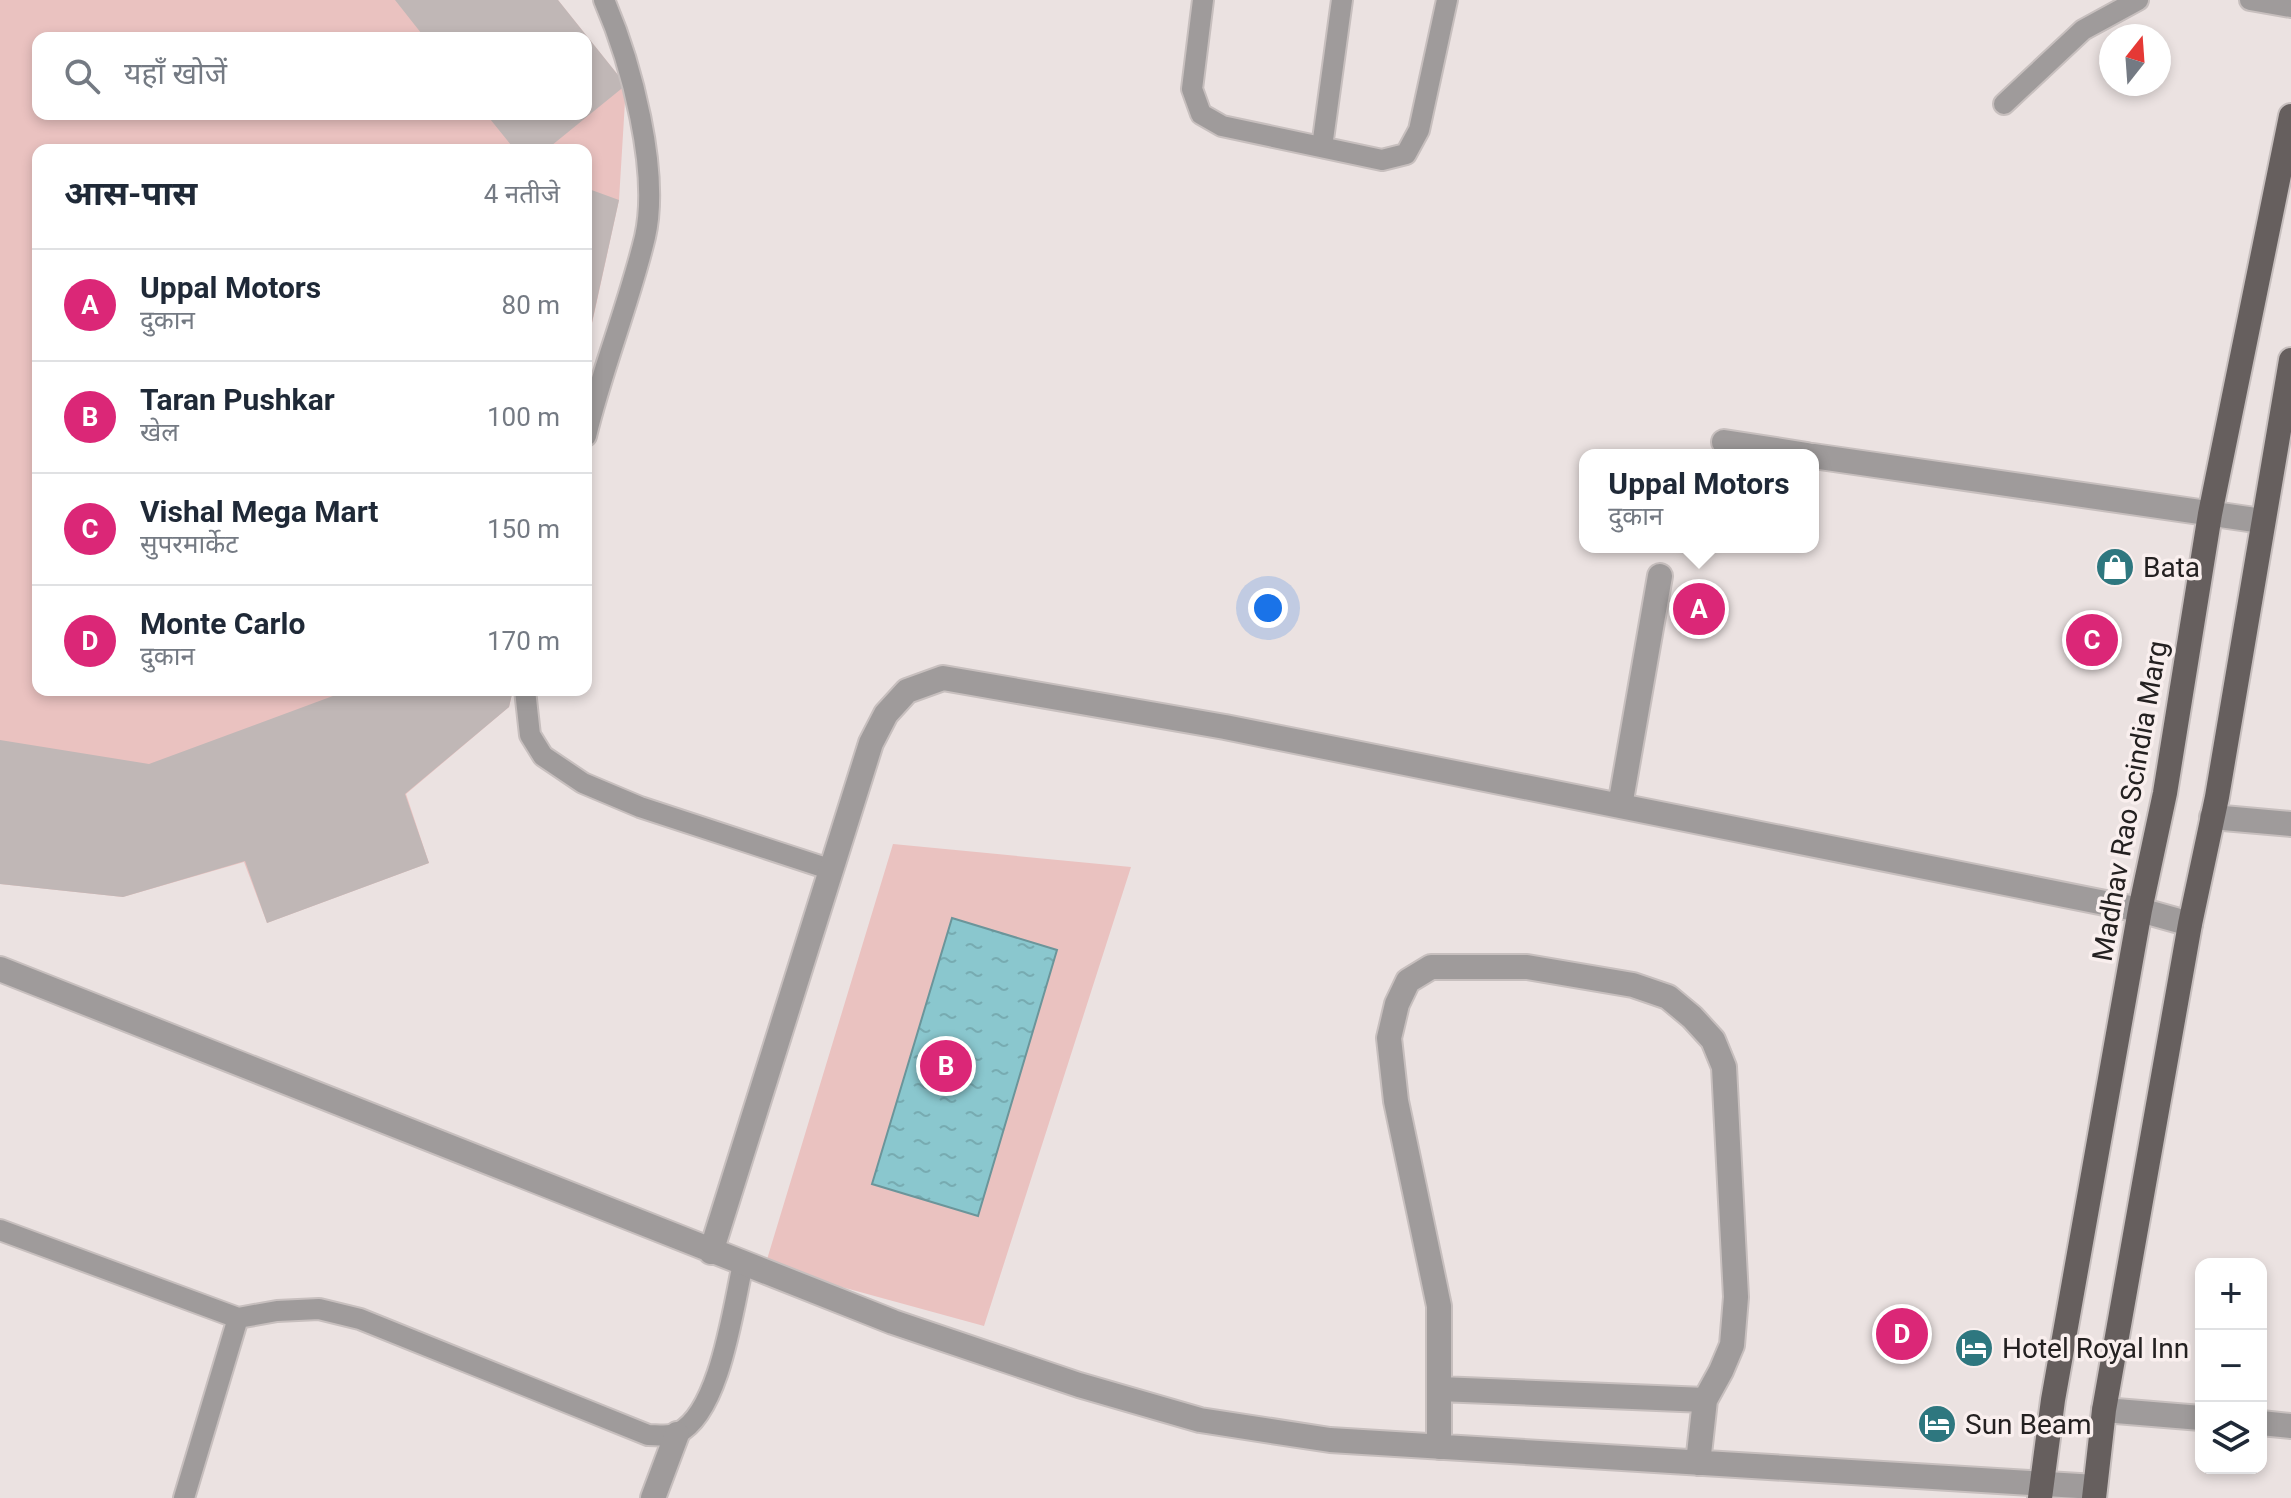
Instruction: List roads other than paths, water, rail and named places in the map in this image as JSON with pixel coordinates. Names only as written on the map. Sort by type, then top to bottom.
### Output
[{"type":"main road","name":"Madhav Rao Scindia Marg","points":[[2040,1490],[2055,1385],[2140,910],[2165,793],[2210,514],[2291,116]]},
{"type":"main road","points":[[2094,1492],[2104,1410],[2291,360]]},
{"type":"street","points":[[1724,442],[1770,449]]},
{"type":"street","points":[[1819,456],[2262,521]]},
{"type":"street","points":[[1620,806],[1660,576]]},
{"type":"street","points":[[711,1252],[871,743],[886,714],[907,691],[943,678],[1225,727],[2140,910],[2190,924]]},
{"type":"street","points":[[2212,817],[2291,824]]},
{"type":"street","points":[[1439,1447],[1439,1306],[1396,1101],[1389,1038],[1397,1004],[1408,981],[1431,967],[1527,967],[1633,985],[1668,997],[1713,1040],[1724,1067],[1736,1297],[1732,1345],[1705,1400],[1698,1463]]},
{"type":"street","points":[[0,969],[711,1252],[936,1336],[1079,1385],[1200,1420],[1330,1440],[2094,1492]]},
{"type":"street","points":[[1439,1389],[1705,1400]]},
{"type":"street","points":[[2104,1410],[2195,1418]]},
{"type":"street","points":[[2267,1424],[2291,1426]]},
{"type":"street","points":[[653,1498],[677,1434]]},
{"type":"lane","points":[[592,411],[645,235],[650,179],[637,105],[604,0]]},
{"type":"lane","points":[[1203,0],[1192,89],[1201,114],[1222,126],[1382,160],[1406,154],[1419,130],[1447,0]]},
{"type":"lane","points":[[1322,147],[1342,0]]},
{"type":"lane","points":[[2004,104],[2083,30],[2138,0]]},
{"type":"lane","points":[[2250,0],[2291,7]]},
{"type":"lane","points":[[526,696],[530,735],[543,756],[583,783],[640,807],[832,870]]},
{"type":"lane","points":[[0,1230],[238,1318],[277,1311],[319,1309],[360,1319],[648,1435],[677,1434],[697,1417],[713,1392],[743,1264]]},
{"type":"lane","points":[[184,1498],[238,1318]]},
{"type":"water","points":[[952,918],[1057,950],[978,1216],[872,1184]]},
{"type":"place","name":"Bata","points":[[2115,567]]},
{"type":"place","name":"Uppal Motors","points":[[1699,609]]},
{"type":"place","name":"Vishal Mega Mart","points":[[2092,640]]},
{"type":"place","name":"Taran Pushkar","points":[[946,1066]]},
{"type":"place","name":"Monte Carlo","points":[[1902,1334]]},
{"type":"place","name":"Hotel Royal Inn","points":[[1974,1348]]},
{"type":"place","name":"Sun Beam","points":[[1937,1424]]}]
